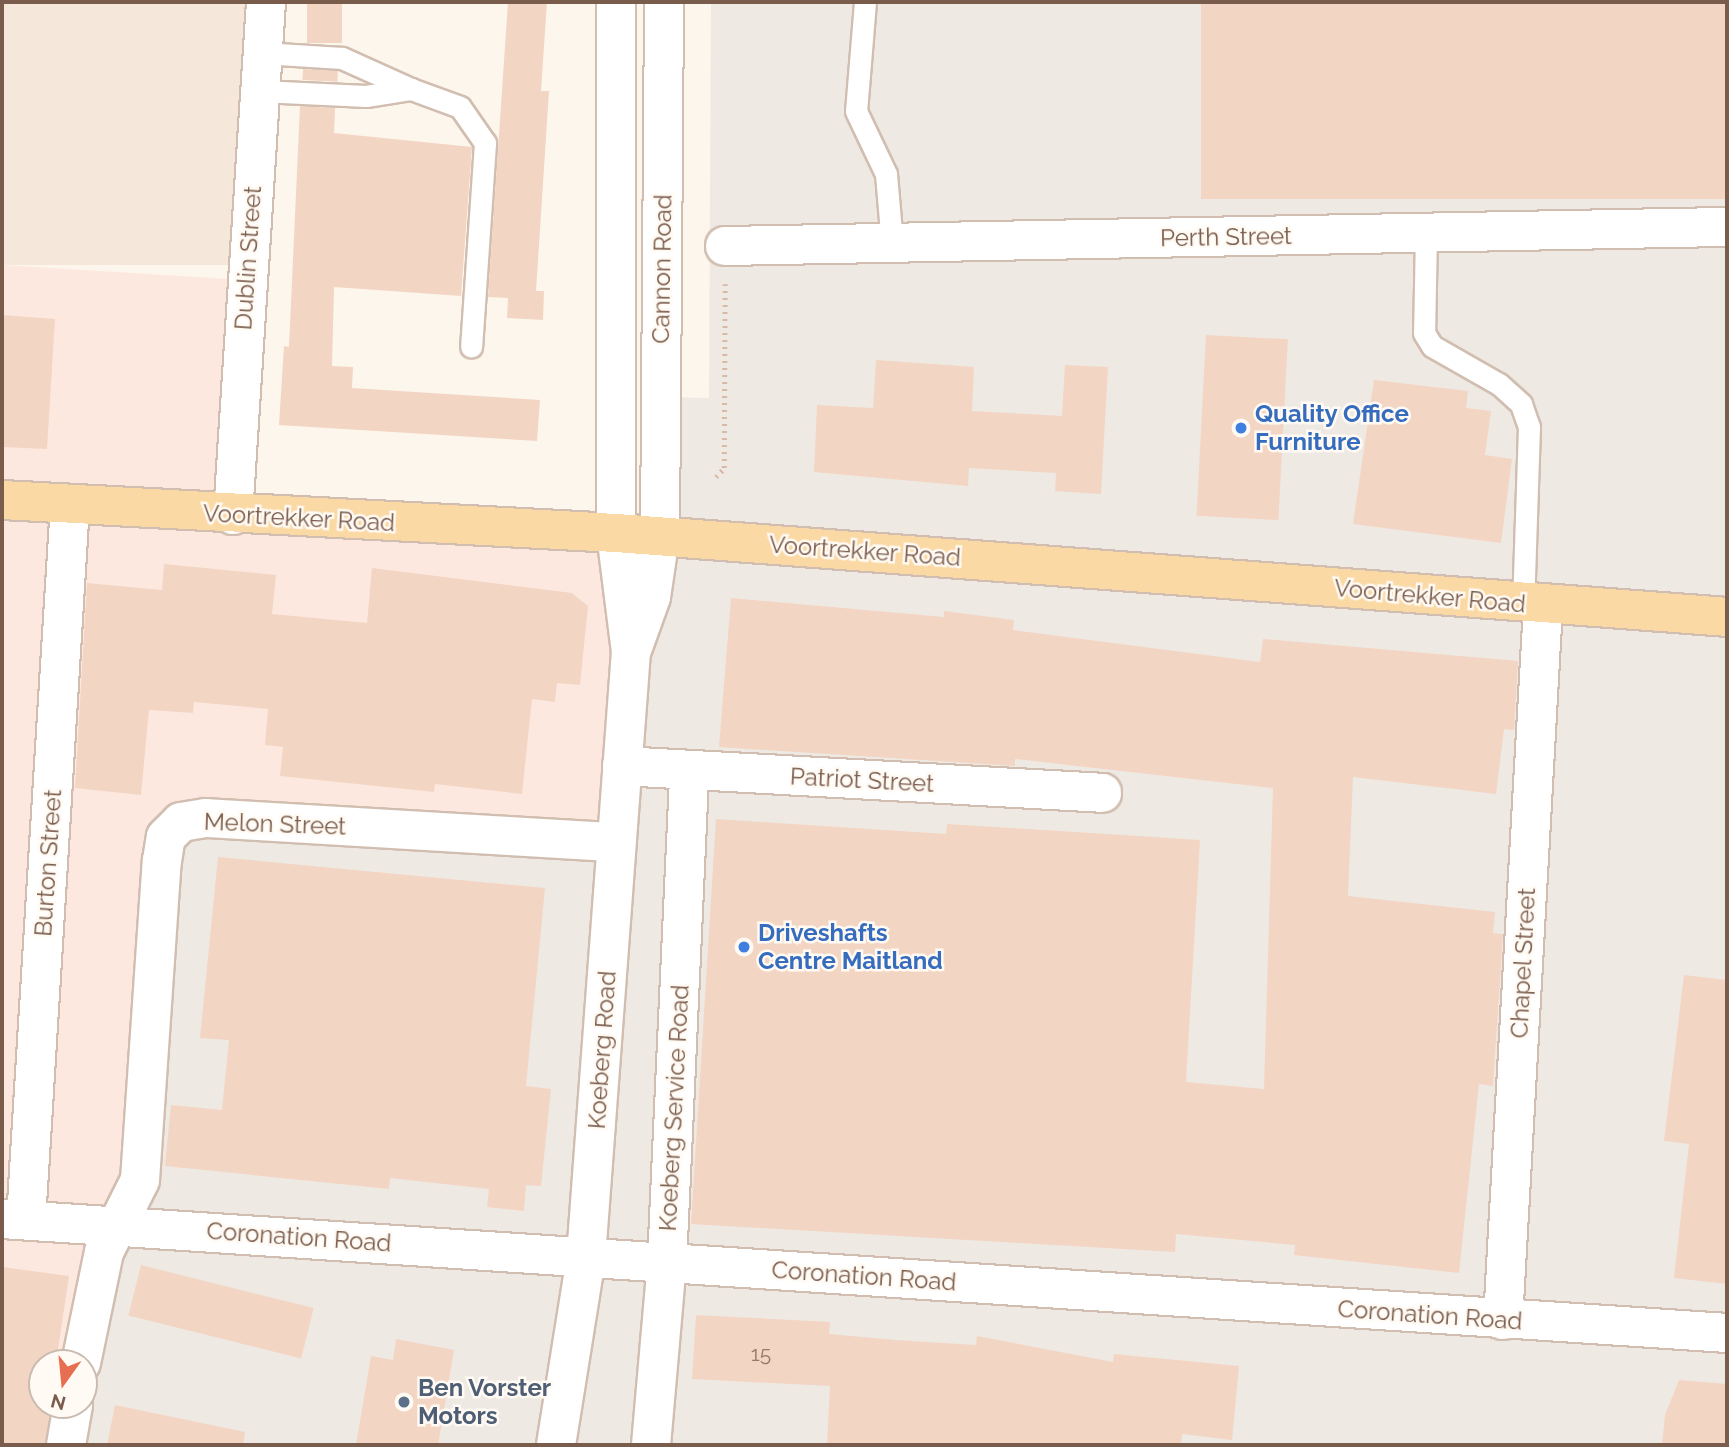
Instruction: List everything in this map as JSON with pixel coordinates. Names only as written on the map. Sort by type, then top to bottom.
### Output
[{"type":"main road","name":"Voortrekker Road","points":[[2,500],[233,515],[616,533],[1533,605],[1727,617]]},
{"type":"street","name":"Dublin Street","points":[[233,515],[266,2]]},
{"type":"street","name":"Cannon Road","points":[[615,2],[616,533]]},
{"type":"street","name":"Cannon Road","points":[[660,536],[664,2]]},
{"type":"street","name":"Perth Street","points":[[725,259],[891,244],[1727,227]]},
{"type":"street","name":"Burton Street","points":[[14,1219],[70,505]]},
{"type":"street","name":"Koeberg Road","points":[[556,1445],[586,1257],[631,652],[616,533]]},
{"type":"street","name":"Koeberg Road","points":[[631,652],[651,597],[660,536]]},
{"type":"street","name":"Chapel Street","points":[[1503,1320],[1533,605]]},
{"type":"street","name":"Patriot Street","points":[[622,766],[1102,793]]},
{"type":"street","name":"Koeberg Service Road","points":[[651,1445],[667,1263],[689,771]]},
{"type":"street","name":"Melon Street","points":[[83,1349],[97,1272],[140,1180],[162,861],[166,837],[181,822],[206,818],[616,842]]},
{"type":"street","name":"Coronation Road","points":[[14,1219],[1727,1333]]},
{"type":"street","points":[[66,1445],[71,1419]]},
{"type":"lane","points":[[865,2],[856,111],[886,174],[891,244]]},
{"type":"lane","points":[[262,53],[342,58],[411,89],[460,107],[485,143],[471,347]]},
{"type":"lane","points":[[260,91],[366,96],[411,89]]},
{"type":"lane","points":[[1426,233],[1424,333],[1432,346],[1499,384],[1521,404],[1529,426],[1533,605]]},
{"type":"path","points":[[716,477],[724,468],[725,259]]},
{"type":"shaded area","points":[[2,2],[266,2],[266,265],[2,265]]},
{"type":"shaded area","points":[[711,2],[1727,2],[1727,1445],[66,1445],[78,1419],[98,1419],[98,1349],[88,1349],[133,1202],[181,822],[616,842],[662,397],[709,398]]},
{"type":"shaded area","points":[[2,265],[246,280],[233,515],[616,533],[616,842],[140,1180],[86,1349],[28,1349],[28,1419],[71,1419],[66,1445],[2,1445]]},
{"type":"building","points":[[307,2],[342,2],[342,43],[307,43]]},
{"type":"building","points":[[508,2],[547,2],[541,91],[549,91],[536,291],[544,291],[543,320],[507,318],[508,298],[488,297]]},
{"type":"building","points":[[1201,2],[1727,2],[1727,199],[1201,199]]},
{"type":"building","points":[[303,69],[338,71],[337,82],[302,80]]},
{"type":"building","points":[[300,106],[335,108],[334,133],[472,147],[461,296],[334,287],[332,366],[353,367],[352,388],[540,400],[537,441],[279,425],[284,346],[289,347]]},
{"type":"building","points":[[2,315],[55,319],[47,449],[2,447]]},
{"type":"building","name":"Quality Office Furniture","points":[[1206,335],[1288,339],[1278,520],[1197,516]]},
{"type":"building","points":[[876,360],[974,367],[972,411],[1062,416],[1065,365],[1108,367],[1101,494],[1055,491],[1056,473],[969,468],[968,486],[814,472],[817,405],[873,408]]},
{"type":"building","points":[[1374,380],[1468,391],[1466,408],[1491,411],[1485,455],[1512,459],[1501,543],[1353,524]]},
{"type":"building","points":[[164,564],[276,575],[272,614],[367,623],[372,568],[572,593],[588,606],[580,685],[557,683],[555,702],[532,699],[522,794],[435,784],[434,792],[280,776],[283,747],[265,745],[268,709],[194,702],[193,713],[149,710],[141,795],[75,788],[87,583],[162,590]]},
{"type":"building","points":[[731,598],[944,617],[944,611],[1014,620],[1013,630],[1260,662],[1263,639],[1518,661],[1514,730],[1504,729],[1496,794],[1353,777],[1348,896],[1495,912],[1493,933],[1503,934],[1493,1086],[1479,1084],[1459,1273],[1294,1255],[1295,1245],[1176,1234],[1175,1252],[691,1224],[716,819],[946,834],[947,824],[1200,840],[1186,1082],[1264,1089],[1273,788],[1015,759],[1015,766],[719,747]]},
{"type":"building","points":[[218,857],[545,888],[526,1086],[551,1089],[541,1186],[526,1185],[524,1211],[487,1207],[489,1189],[390,1178],[389,1189],[165,1166],[171,1105],[222,1110],[229,1040],[200,1038]]},
{"type":"building","points":[[1684,975],[1727,980],[1727,1284],[1674,1278],[1689,1144],[1664,1141]]},
{"type":"building","points":[[141,1265],[314,1308],[301,1359],[128,1315]]},
{"type":"building","points":[[2,1267],[69,1276],[58,1349],[28,1349],[28,1419],[49,1419],[45,1445],[2,1445]]},
{"type":"building","points":[[696,1315],[830,1322],[829,1334],[896,1340],[976,1345],[977,1336],[1113,1362],[1114,1354],[1239,1366],[1232,1440],[1182,1434],[1181,1445],[827,1445],[830,1386],[692,1379]]},
{"type":"building","name":"Ben Vorster Motors","points":[[396,1339],[454,1350],[438,1445],[356,1445],[371,1356],[393,1360]]},
{"type":"building","points":[[1679,1380],[1727,1384],[1727,1445],[1662,1445],[1665,1415]]},
{"type":"building","points":[[115,1405],[245,1432],[243,1445],[107,1445]]},
{"type":"place","name":"Quality Office Furniture","points":[[1241,428]]},
{"type":"place","name":"Driveshafts Centre Maitland","points":[[744,947]]},
{"type":"place","name":"Ben Vorster Motors","points":[[404,1402]]}]
